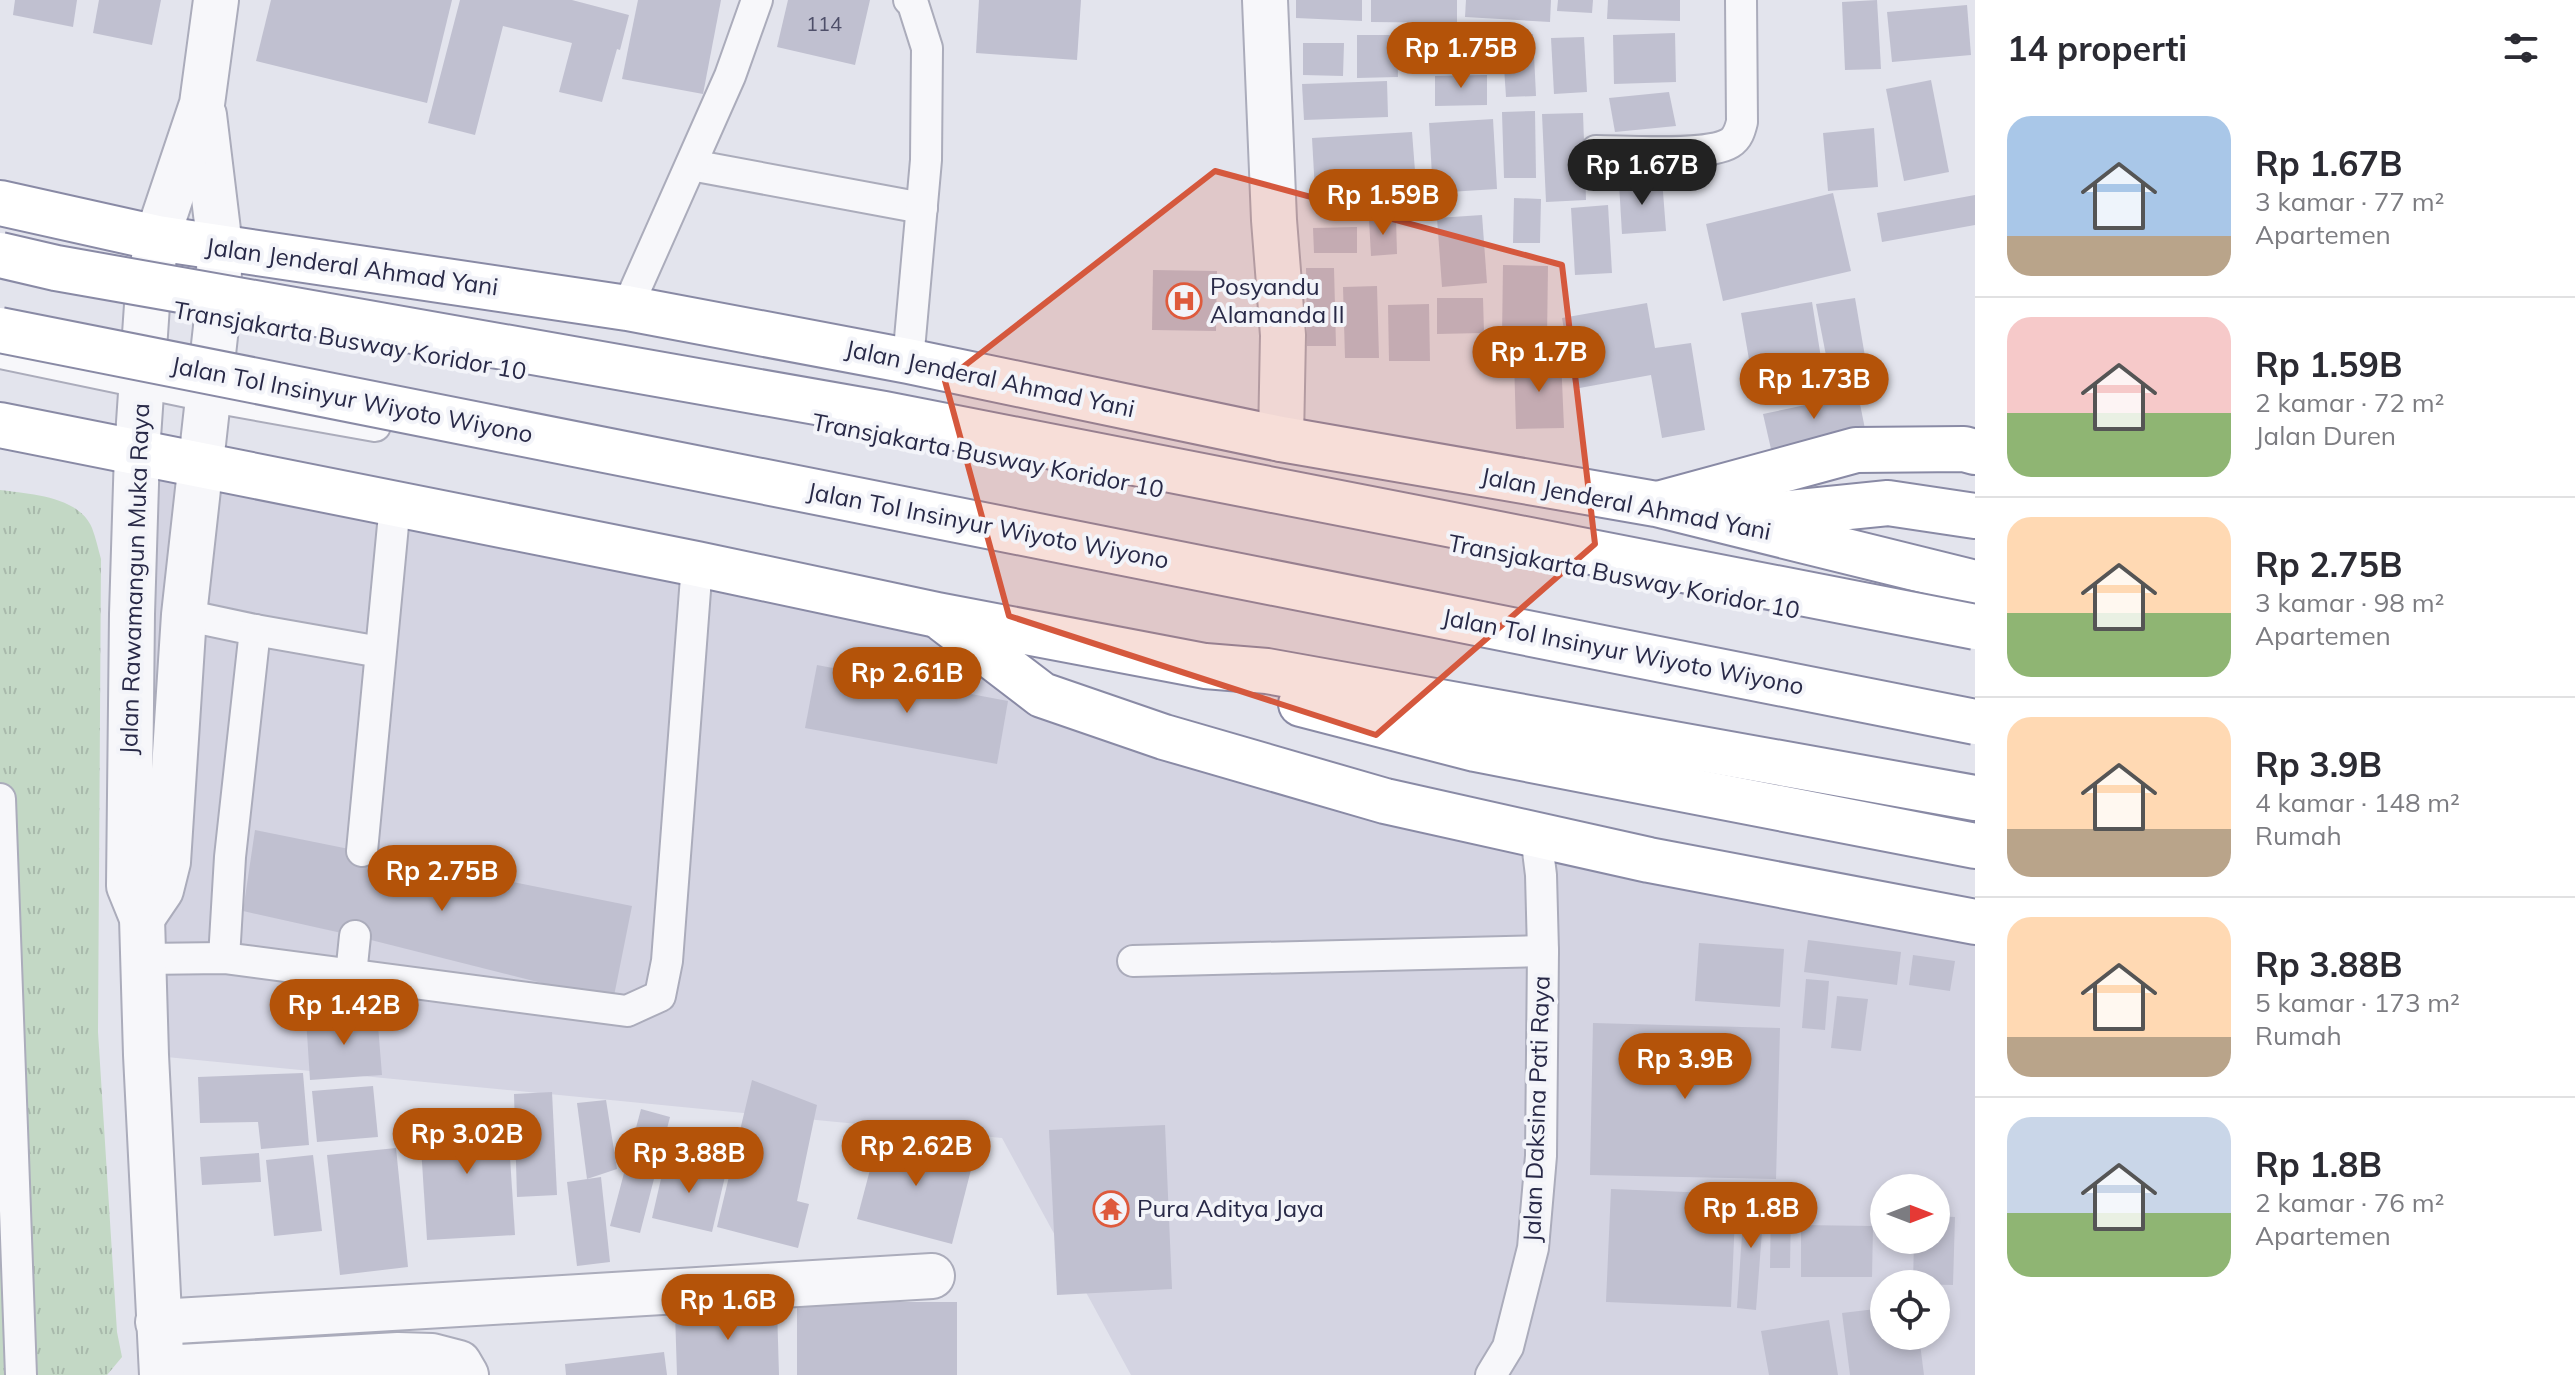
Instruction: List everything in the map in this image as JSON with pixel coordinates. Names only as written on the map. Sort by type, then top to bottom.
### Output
[{"type":"highway","name":"Jalan Jenderal Ahmad Yani","points":[[0,203],[157,238],[627,308],[908,361],[1281,439],[1656,504],[1975,583]]},
{"type":"highway","points":[[0,255],[56,268],[884,414],[1975,627]]},
{"type":"highway","name":"Jalan Tol Insinyur Wiyoto Wiyono","points":[[0,330],[1975,722]]},
{"type":"highway","points":[[0,425],[937,615],[1205,666],[1267,671],[1975,798]]},
{"type":"highway","points":[[1656,504],[1856,450],[1964,449],[1975,452]]},
{"type":"highway","points":[[1723,519],[1888,503],[1975,516]]},
{"type":"highway","points":[[937,615],[1042,695],[1164,737],[1385,801],[1649,860],[1975,922]]},
{"type":"highway","points":[[1205,666],[1264,695],[1475,749],[1975,846]]},
{"type":"street","points":[[202,104],[216,0]]},
{"type":"street","points":[[1265,0],[1274,220],[1283,335],[1281,439]]},
{"type":"street","name":"Jalan Rawamangun Muka Raya","points":[[162,1371],[142,938],[129,886],[128,851],[137,452],[147,305],[157,238],[202,104]]},
{"type":"street","name":"Jalan Rawamangun Muka Raya","points":[[142,938],[161,890],[168,862],[184,615],[217,318],[220,247],[202,104]]},
{"type":"street","points":[[158,1322],[932,1276]]},
{"type":"street","points":[[162,1371],[410,1355],[432,1356],[459,1363],[466,1375]]},
{"type":"lane","points":[[627,308],[730,76],[757,0]]},
{"type":"lane","points":[[908,361],[926,160],[927,48],[909,0]]},
{"type":"lane","points":[[1596,151],[1710,150],[1730,143],[1740,133],[1741,0]]},
{"type":"lane","points":[[691,165],[922,208]]},
{"type":"lane","name":"Transjakarta Busway Koridor 10","points":[[0,273],[147,305],[733,407],[1975,644]]},
{"type":"lane","points":[[0,353],[207,396],[542,457],[1975,736]]},
{"type":"lane","points":[[362,851],[395,504]]},
{"type":"lane","points":[[142,938],[224,958],[627,1011],[660,996],[667,961],[697,564]]},
{"type":"lane","points":[[184,615],[380,652]]},
{"type":"lane","points":[[224,958],[230,857],[255,630]]},
{"type":"lane","points":[[0,799],[3,967],[21,1375]]},
{"type":"lane","name":"Jalan Daksina Pati Raya","points":[[1491,1375],[1508,1347],[1533,1248],[1541,1156],[1543,951],[1541,875],[1536,835]]},
{"type":"lane","points":[[351,975],[355,936]]},
{"type":"lane","points":[[1133,961],[1543,951]]},
{"type":"highlighted area","points":[[1215,171],[1562,265],[1595,544],[1376,735],[1009,616],[945,381]]},
{"type":"shaded area","points":[[137,452],[937,615],[1042,695],[1975,921],[1975,1375],[1131,1375],[1002,1138],[146,1055]]},
{"type":"green space","points":[[0,490],[52,498],[76,509],[86,517],[92,528],[101,559],[98,1032],[117,1332],[122,1357],[107,1375],[0,1375]]},
{"type":"building","points":[[15,0],[77,0],[73,27],[13,15]]},
{"type":"building","points":[[99,0],[161,0],[152,45],[93,33]]},
{"type":"building","points":[[271,0],[452,0],[427,103],[256,61]]},
{"type":"building","points":[[460,0],[572,0],[629,15],[602,102],[559,92],[572,43],[503,26],[475,135],[428,123]]},
{"type":"building","points":[[638,0],[721,0],[703,94],[622,79]]},
{"type":"building","points":[[788,0],[870,0],[855,65],[777,47]]},
{"type":"building","points":[[979,0],[1081,0],[1077,60],[976,53]]},
{"type":"building","points":[[1296,0],[1362,0],[1362,21],[1296,18]]},
{"type":"building","points":[[1371,0],[1457,0],[1457,23],[1371,22]]},
{"type":"building","points":[[1466,0],[1551,0],[1550,22],[1465,17]]},
{"type":"building","points":[[1558,0],[1593,0],[1592,13],[1557,11]]},
{"type":"building","points":[[1608,0],[1680,0],[1680,21],[1607,19]]},
{"type":"building","points":[[1877,0],[1881,69],[1845,70],[1842,2]]},
{"type":"building","points":[[1967,5],[1971,55],[1892,62],[1887,12]]},
{"type":"building","points":[[1405,32],[1450,33],[1449,66],[1405,65]]},
{"type":"building","points":[[1675,33],[1676,82],[1614,84],[1613,35]]},
{"type":"building","points":[[1533,34],[1536,96],[1506,97],[1502,36]]},
{"type":"building","points":[[1357,35],[1397,35],[1398,77],[1357,78]]},
{"type":"building","points":[[1584,37],[1587,92],[1554,94],[1551,38]]},
{"type":"building","points":[[1303,43],[1344,43],[1343,76],[1303,75]]},
{"type":"building","points":[[1487,75],[1487,105],[1435,106],[1435,76]]},
{"type":"building","points":[[1931,80],[1949,172],[1904,181],[1886,89]]},
{"type":"building","points":[[1387,81],[1388,117],[1304,120],[1302,84]]},
{"type":"building","points":[[1669,92],[1676,126],[1615,132],[1609,98]]},
{"type":"building","points":[[1535,111],[1536,178],[1504,178],[1502,112]]},
{"type":"building","points":[[1583,113],[1586,200],[1546,202],[1542,114]]},
{"type":"building","points":[[1493,119],[1497,189],[1433,193],[1429,123]]},
{"type":"building","points":[[1874,128],[1878,187],[1828,191],[1823,133]]},
{"type":"building","points":[[1412,132],[1416,184],[1315,191],[1312,138]]},
{"type":"building","points":[[1662,179],[1666,231],[1622,234],[1619,183]]},
{"type":"building","points":[[1833,193],[1851,271],[1723,301],[1706,224]]},
{"type":"building","points":[[1975,195],[1975,225],[1882,242],[1877,213]]},
{"type":"building","points":[[1514,198],[1541,199],[1540,243],[1513,243]]},
{"type":"building","points":[[1608,205],[1612,273],[1575,275],[1571,208]]},
{"type":"building","points":[[1482,215],[1487,283],[1442,287],[1437,218]]},
{"type":"building","points":[[1396,218],[1397,254],[1371,256],[1369,219]]},
{"type":"building","points":[[1357,227],[1357,253],[1314,253],[1313,228]]},
{"type":"building","points":[[1503,265],[1548,266],[1547,338],[1502,337]]},
{"type":"building","points":[[1306,268],[1334,268],[1336,346],[1307,346]]},
{"type":"building","name":"Posyandu Alamanda II","points":[[1153,270],[1217,271],[1216,331],[1152,330]]},
{"type":"building","points":[[1377,286],[1379,358],[1345,358],[1343,287]]},
{"type":"building","points":[[1437,298],[1483,298],[1484,333],[1437,334]]},
{"type":"building","points":[[1855,298],[1868,374],[1831,381],[1816,304]]},
{"type":"building","points":[[1812,302],[1826,389],[1756,400],[1741,313]]},
{"type":"building","points":[[1647,303],[1655,348],[1691,343],[1705,430],[1662,438],[1651,375],[1574,389],[1562,318]]},
{"type":"building","points":[[1429,304],[1430,361],[1389,361],[1388,305]]},
{"type":"building","points":[[1561,358],[1564,428],[1516,429],[1514,359]]},
{"type":"building","points":[[1858,394],[1865,429],[1771,449],[1763,414]]},
{"type":"building","points":[[817,665],[1008,701],[997,764],[805,728]]},
{"type":"building","points":[[255,830],[632,906],[613,1001],[243,911]]},
{"type":"building","points":[[1808,940],[1901,952],[1897,985],[1804,972]]},
{"type":"building","points":[[1699,943],[1784,949],[1780,1007],[1695,1001]]},
{"type":"building","points":[[1913,955],[1955,961],[1950,991],[1909,985]]},
{"type":"building","points":[[1806,979],[1829,981],[1825,1030],[1802,1028]]},
{"type":"building","points":[[1837,996],[1868,999],[1861,1051],[1831,1048]]},
{"type":"building","points":[[377,1013],[382,1075],[310,1080],[306,1018]]},
{"type":"building","points":[[1593,1023],[1780,1028],[1776,1179],[1590,1175]]},
{"type":"building","points":[[303,1073],[309,1145],[261,1149],[258,1122],[200,1123],[198,1077]]},
{"type":"building","points":[[752,1080],[817,1105],[797,1201],[809,1204],[798,1248],[717,1227]]},
{"type":"building","points":[[373,1086],[378,1137],[317,1142],[312,1091]]},
{"type":"building","points":[[552,1092],[557,1195],[517,1197],[514,1094]]},
{"type":"building","points":[[606,1100],[617,1169],[587,1179],[577,1103]]},
{"type":"building","points":[[641,1109],[670,1117],[640,1233],[610,1226]]},
{"type":"building","points":[[507,1111],[515,1235],[427,1240],[419,1116]]},
{"type":"building","name":"Pura Aditya Jaya","points":[[1165,1125],[1172,1289],[1057,1295],[1049,1130]]},
{"type":"building","points":[[880,1132],[974,1158],[952,1244],[857,1219]]},
{"type":"building","points":[[396,1148],[408,1267],[340,1275],[327,1155]]},
{"type":"building","points":[[259,1153],[261,1182],[202,1185],[200,1157]]},
{"type":"building","points":[[313,1155],[322,1231],[274,1236],[266,1160]]},
{"type":"building","points":[[666,1157],[726,1172],[712,1232],[652,1218]]},
{"type":"building","points":[[601,1177],[610,1262],[577,1266],[567,1182]]},
{"type":"building","points":[[1611,1189],[1736,1194],[1731,1307],[1606,1302]]},
{"type":"building","points":[[1745,1191],[1765,1192],[1756,1310],[1737,1308]]},
{"type":"building","points":[[1771,1207],[1791,1208],[1790,1268],[1770,1268]]},
{"type":"building","points":[[1950,1217],[1955,1217],[1953,1285],[1950,1285],[1950,1270],[1913,1270],[1914,1254],[1950,1254]]},
{"type":"building","points":[[1801,1225],[1870,1226],[1870,1254],[1872,1254],[1870,1277],[1801,1277]]},
{"type":"building","points":[[797,1302],[957,1302],[957,1375],[797,1375]]},
{"type":"building","points":[[777,1308],[779,1375],[677,1375],[675,1312]]},
{"type":"building","points":[[1870,1310],[1870,1350],[1921,1350],[1924,1375],[1850,1375],[1842,1313]]},
{"type":"building","points":[[1829,1320],[1838,1375],[1769,1375],[1761,1331]]},
{"type":"building","points":[[664,1352],[667,1375],[566,1375],[565,1364]]},
{"type":"place","name":"Posyandu Alamanda II","points":[[1184,301]]},
{"type":"place","name":"Pura Aditya Jaya","points":[[1111,1209]]}]
